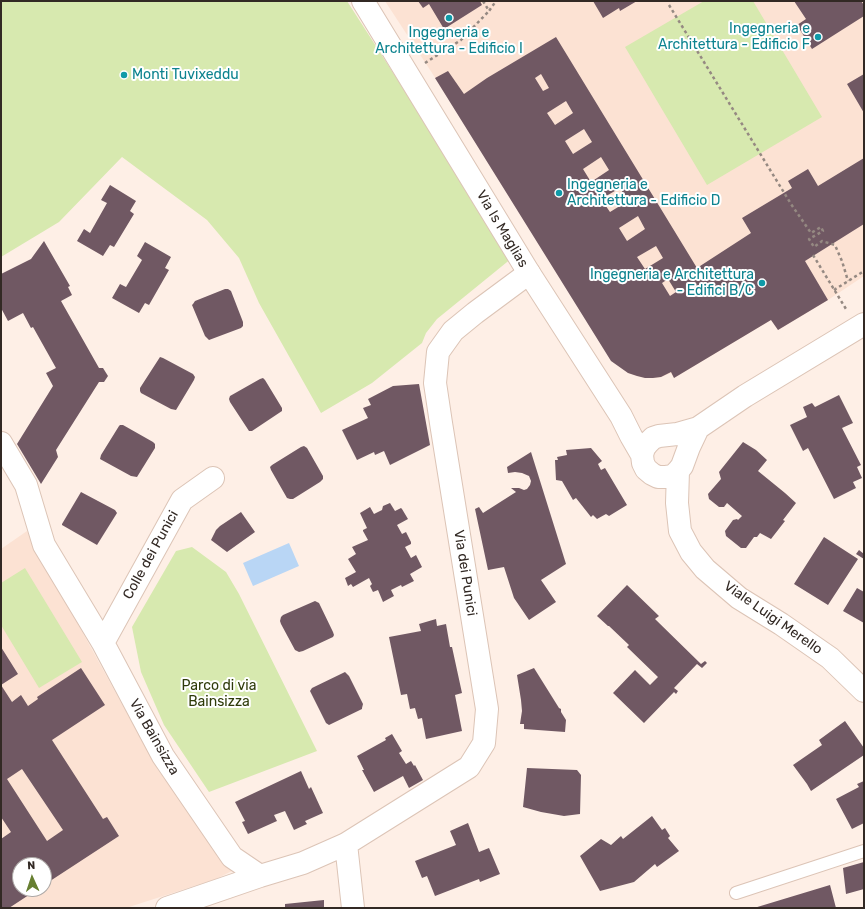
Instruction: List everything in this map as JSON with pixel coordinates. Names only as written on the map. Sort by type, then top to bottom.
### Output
[{"type":"street","name":"Via Is Maglias","points":[[363,1],[528,273],[621,416],[680,531]]},
{"type":"street","name":"Via dei Punici","points":[[346,844],[468,767],[484,743],[487,709],[435,383],[438,352],[453,330],[528,273]]},
{"type":"street","points":[[698,428],[681,465],[672,476],[658,477],[647,465],[644,448],[652,438],[698,428],[746,396],[861,326]]},
{"type":"street","points":[[621,416],[634,426],[645,431],[672,437],[677,440],[684,452],[681,465]]},
{"type":"street","name":"Via Bainsizza","points":[[1,444],[26,485],[44,545],[103,643],[162,756],[232,856],[260,876]]},
{"type":"street","name":"Viale Luigi Merello","points":[[681,465],[677,503],[680,531],[691,552],[704,569],[739,598],[781,624],[830,658],[864,691]]},
{"type":"street","name":"Colle dei Punici","points":[[103,643],[182,500],[213,478]]},
{"type":"street","points":[[167,908],[303,863],[346,844],[352,908]]},
{"type":"lane","points":[[736,893],[864,851]]},
{"type":"path","points":[[483,1],[489,12]]},
{"type":"path","points":[[404,68],[425,63],[461,40],[489,12],[496,1]]},
{"type":"path","points":[[669,5],[791,204],[811,233],[820,227],[823,231],[809,239],[814,247],[822,241],[834,246],[842,261],[848,281]]},
{"type":"path","points":[[813,255],[834,290],[861,326]]},
{"type":"path","points":[[834,290],[864,270]]},
{"type":"shaded area","points":[[385,1],[864,1],[864,276],[778,330],[771,320],[674,378],[671,373],[661,377],[645,378],[628,373]]},
{"type":"shaded area","points":[[27,531],[158,770],[232,871],[216,879],[126,908],[1,908],[1,549]]},
{"type":"green space","points":[[1,1],[347,1],[512,258],[437,319],[426,333],[422,343],[372,383],[321,413],[259,303],[239,258],[207,220],[122,157],[59,222],[1,257]]},
{"type":"green space","points":[[704,1],[753,1],[822,117],[707,185],[625,47]]},
{"type":"green space","name":"Parco di via Bainsizza","points":[[192,547],[226,572],[239,594],[317,751],[209,792],[164,725],[141,672],[132,627],[176,551]]},
{"type":"green space","points":[[25,568],[82,662],[39,688],[1,625],[1,583]]},
{"type":"water","points":[[289,543],[299,566],[253,586],[243,563]]},
{"type":"building","name":"Ingegneria e Architettura - Edificio I","points":[[418,1],[480,1],[482,5],[444,29],[429,4],[423,8]]},
{"type":"building","points":[[593,1],[637,1],[620,11],[619,8],[603,18]]},
{"type":"building","name":"Ingegneria e Architettura - Edificio F","points":[[794,1],[861,1],[864,5],[864,16],[812,49],[797,25],[806,19]]},
{"type":"building","name":"Ingegneria e Architettura - Edificio D","points":[[556,37],[697,268],[751,233],[742,218],[792,188],[788,181],[808,169],[818,186],[864,158],[864,224],[805,261],[828,300],[778,330],[771,320],[674,378],[671,372],[661,377],[653,378],[645,378],[628,373],[611,361],[435,78],[448,71],[464,94],[487,78]],"holes":[[[541,74],[549,88],[543,91],[535,78]],[[566,101],[573,113],[555,125],[547,113]],[[584,129],[592,142],[573,154],[565,141]],[[601,157],[609,170],[591,182],[583,169]],[[620,188],[628,201],[610,212],[601,199]],[[638,216],[645,229],[627,241],[619,228]],[[656,246],[663,258],[645,269],[637,257]],[[668,279],[676,292],[670,296],[662,283]]]},
{"type":"building","points":[[864,74],[864,113],[847,84]]},
{"type":"building","points":[[110,185],[136,201],[130,211],[134,214],[114,247],[110,245],[103,256],[77,241],[84,229],[90,233],[107,203],[101,200]]},
{"type":"building","points":[[44,241],[70,286],[68,287],[72,295],[61,301],[99,368],[103,368],[108,376],[104,382],[99,382],[56,450],[58,457],[41,484],[17,444],[53,386],[46,373],[56,368],[33,327],[31,328],[23,313],[8,321],[1,308],[1,274],[31,259]]},
{"type":"building","points":[[145,242],[171,257],[165,268],[169,270],[149,305],[145,303],[139,313],[112,298],[120,284],[126,287],[142,260],[137,256]]},
{"type":"building","points":[[225,289],[231,291],[243,322],[243,326],[209,340],[205,336],[192,305],[195,301]]},
{"type":"building","points":[[160,357],[193,374],[195,377],[176,410],[171,409],[141,393],[140,391],[140,388]]},
{"type":"building","points":[[263,378],[282,408],[282,411],[252,431],[249,431],[229,399],[230,396]]},
{"type":"building","points":[[419,384],[430,445],[390,465],[384,451],[375,455],[374,452],[357,460],[342,430],[368,418],[363,408],[371,405],[368,399],[393,386]]},
{"type":"building","points":[[839,395],[853,423],[842,428],[861,465],[857,467],[862,478],[853,482],[856,488],[834,499],[808,448],[803,451],[790,425],[807,417],[803,407],[812,403],[815,407]]},
{"type":"building","points":[[120,425],[123,425],[155,444],[155,448],[137,477],[131,476],[100,459]]},
{"type":"building","points":[[743,442],[756,450],[767,460],[758,471],[796,503],[783,520],[785,521],[771,539],[760,533],[757,537],[754,537],[746,548],[741,548],[726,536],[725,531],[733,520],[738,520],[742,516],[727,503],[724,507],[719,507],[709,499],[708,494],[721,479],[719,472]]},
{"type":"building","points":[[304,446],[307,448],[323,476],[323,479],[293,499],[290,499],[287,498],[270,467]]},
{"type":"building","points":[[591,448],[602,461],[598,464],[601,470],[605,468],[627,505],[609,516],[606,514],[597,519],[593,515],[591,517],[576,498],[573,500],[562,481],[556,480],[555,460],[558,460],[557,457],[567,455],[566,450]]},
{"type":"building","points":[[531,452],[566,564],[541,580],[556,602],[529,620],[514,598],[504,567],[488,570],[475,509],[479,507],[483,513],[516,492],[511,488],[527,489],[531,481],[529,476],[515,472],[508,473],[507,467]]},
{"type":"building","points":[[81,492],[115,510],[117,513],[97,545],[62,525]]},
{"type":"building","points":[[390,503],[395,511],[401,508],[408,519],[397,525],[402,534],[406,532],[411,542],[411,544],[405,547],[411,558],[416,555],[422,567],[410,574],[414,581],[402,587],[401,585],[391,590],[394,596],[383,602],[378,590],[373,592],[370,586],[372,584],[369,578],[353,587],[351,584],[348,586],[345,578],[356,572],[348,559],[356,554],[352,547],[368,540],[363,531],[367,528],[360,513],[370,507],[374,514],[382,510],[383,506]]},
{"type":"building","points":[[241,512],[255,532],[227,552],[211,540],[216,530],[220,526]]},
{"type":"building","points":[[824,537],[858,559],[828,605],[794,584]]},
{"type":"building","points":[[859,550],[864,554],[864,559],[856,554]]},
{"type":"building","points":[[627,585],[659,616],[655,619],[701,664],[705,661],[707,663],[702,668],[697,664],[674,688],[678,691],[676,694],[674,692],[644,723],[613,693],[635,670],[650,685],[658,677],[627,647],[629,645],[597,616]]},
{"type":"building","points":[[857,588],[864,592],[864,623],[843,611]]},
{"type":"building","points":[[315,601],[319,603],[334,635],[333,637],[299,652],[295,650],[281,624],[281,617]]},
{"type":"building","points":[[436,619],[437,626],[446,624],[450,647],[452,647],[462,693],[455,695],[462,731],[426,739],[422,718],[418,719],[415,708],[410,709],[407,694],[401,695],[389,637],[421,631],[419,624]]},
{"type":"building","points":[[1,647],[18,674],[1,685]]},
{"type":"building","points":[[81,668],[105,705],[52,740],[103,819],[107,817],[119,836],[52,880],[52,857],[12,857],[12,897],[26,897],[9,908],[1,908],[1,839],[11,832],[1,817],[1,685],[12,702],[21,695],[28,706],[38,699],[37,697]],"holes":[[[22,769],[63,830],[47,841],[7,779]]]},
{"type":"building","points":[[534,668],[561,709],[561,712],[566,720],[565,732],[524,729],[524,724],[520,724],[522,711],[517,675]]},
{"type":"building","points":[[345,672],[349,676],[363,704],[362,709],[329,725],[326,723],[310,691],[312,688]]},
{"type":"building","points":[[845,721],[864,748],[864,755],[811,791],[793,765],[822,745],[819,740]]},
{"type":"building","points":[[392,734],[402,751],[399,753],[406,764],[411,761],[414,766],[415,765],[423,780],[409,788],[403,776],[374,792],[362,770],[364,770],[357,756],[386,740],[385,738]]},
{"type":"building","points":[[527,768],[577,770],[581,775],[580,814],[564,816],[523,807]]},
{"type":"building","points":[[301,771],[309,789],[311,787],[323,813],[305,821],[307,824],[294,830],[285,811],[274,815],[277,821],[248,834],[242,822],[245,821],[235,802]]},
{"type":"building","points":[[864,781],[864,823],[852,829],[836,799],[859,787],[857,784]]},
{"type":"building","points":[[652,816],[662,830],[665,828],[670,836],[668,838],[679,851],[657,867],[655,864],[634,882],[600,891],[580,856],[601,839],[611,845],[621,836],[623,839]]},
{"type":"building","points":[[468,823],[479,852],[489,848],[500,874],[480,882],[479,879],[435,896],[427,876],[422,878],[415,861],[456,845],[450,831]]},
{"type":"building","points":[[864,862],[864,889],[846,894],[843,868]]},
{"type":"building","points":[[830,885],[836,908],[754,908]]},
{"type":"building","points":[[324,900],[324,908],[285,908],[285,904]]},
{"type":"place","name":"Ingegneria e Architettura - Edificio I","points":[[449,18]]},
{"type":"place","name":"Ingegneria e Architettura - Edificio F","points":[[818,37]]},
{"type":"place","name":"Monti Tuvixeddu","points":[[124,75]]},
{"type":"place","name":"Ingegneria e Architettura - Edificio D","points":[[559,193]]},
{"type":"place","name":"Ingegneria e Architettura - Edifici B/C","points":[[762,283]]}]
